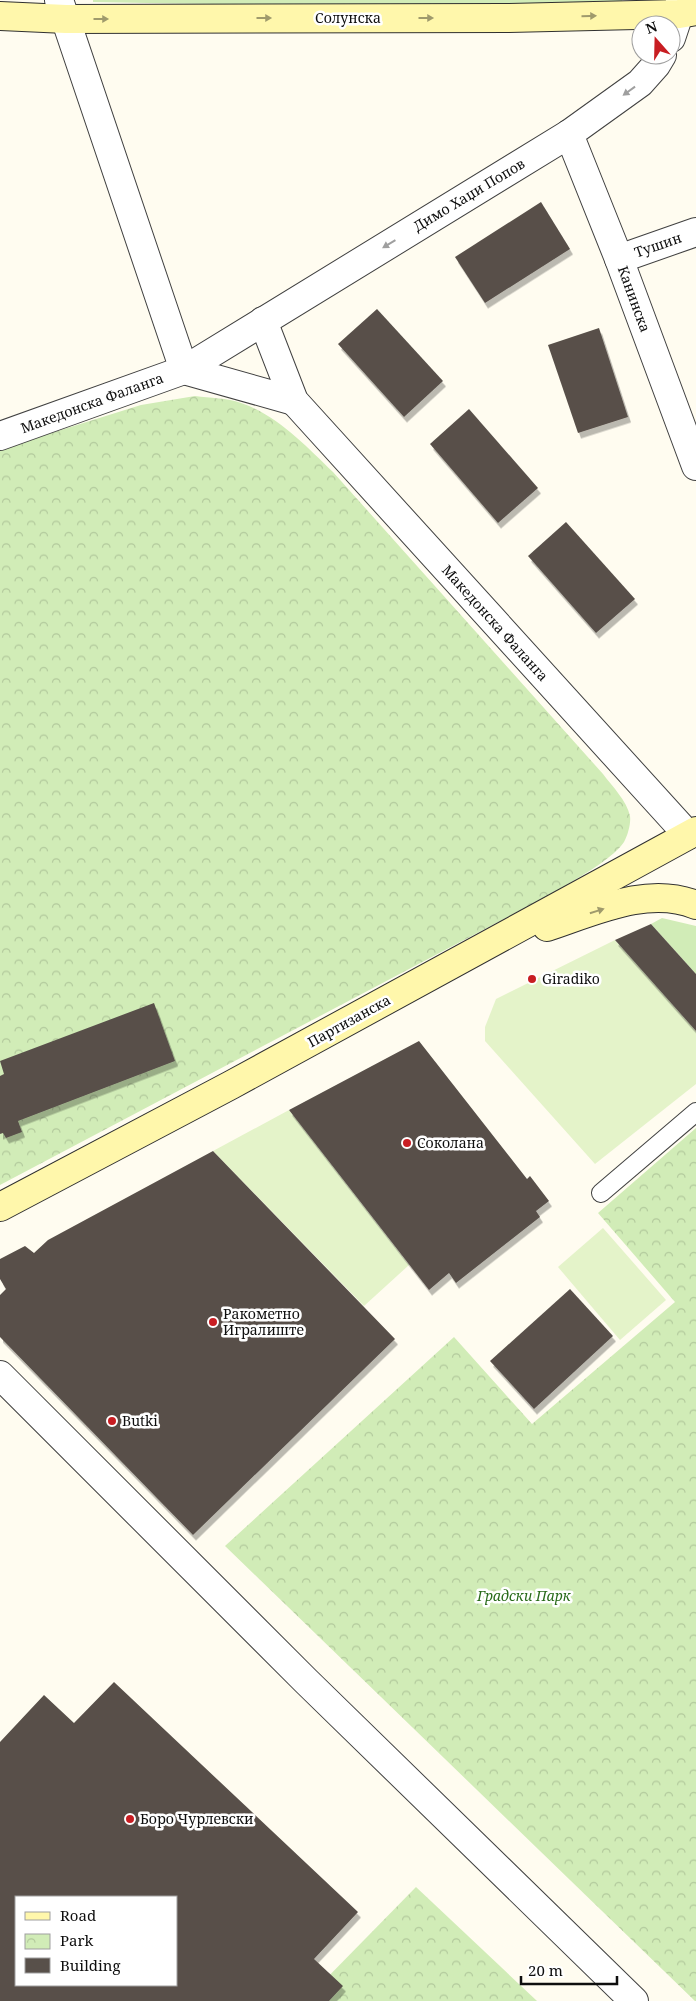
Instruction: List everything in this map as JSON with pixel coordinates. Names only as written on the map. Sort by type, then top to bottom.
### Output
[{"type":"street","name":"Солунска","points":[[0,16],[62,9],[509,18],[682,16]]},
{"type":"street","points":[[62,9],[184,370],[294,401]]},
{"type":"street","name":"Димо Хаџи Попов","points":[[263,321],[569,134],[640,83],[656,65]]},
{"type":"street","name":"Канинска","points":[[569,134],[619,259],[688,422],[696,466]]},
{"type":"street","name":"Тушин","points":[[619,259],[696,232]]},
{"type":"street","name":"Македонска Фаланга","points":[[0,436],[184,370],[263,321],[294,401],[693,837]]},
{"type":"street","name":"Партизанска","points":[[0,1207],[693,837]]},
{"type":"street","points":[[484,947],[629,901],[669,898],[696,905]]},
{"type":"street","points":[[0,1374],[306,1681],[634,2001]]},
{"type":"lane","points":[[600,1193],[696,1112]]},
{"type":"green space","points":[[93,0],[622,0],[622,3],[291,5],[93,2]]},
{"type":"green space","points":[[195,396],[236,401],[267,415],[290,432],[333,472],[603,774],[626,805],[630,816],[629,829],[624,842],[616,851],[590,870],[557,890],[0,1185],[0,449],[141,405]]},
{"type":"green space","points":[[662,918],[696,926],[696,974],[651,924]]},
{"type":"green space","points":[[615,940],[696,1031],[696,1084],[595,1164],[485,1041],[485,1027],[496,999]]},
{"type":"green space","points":[[289,1110],[409,1265],[364,1306],[213,1151]]},
{"type":"green space","name":"Градски Парк","points":[[696,1128],[695,2001],[225,1546],[454,1337],[532,1424],[675,1302],[598,1213]]},
{"type":"green space","points":[[603,1228],[666,1300],[620,1340],[558,1267]]},
{"type":"green space","points":[[416,1887],[537,2001],[329,2001],[316,1989]]},
{"type":"building","points":[[541,202],[570,249],[485,303],[455,257]]},
{"type":"building","points":[[377,309],[443,381],[404,417],[338,344]]},
{"type":"building","points":[[599,328],[628,417],[578,433],[548,345]]},
{"type":"building","points":[[469,409],[538,488],[498,523],[430,444]]},
{"type":"building","points":[[566,522],[635,599],[596,633],[528,556]]},
{"type":"building","points":[[651,924],[696,974],[696,1031],[615,940]]},
{"type":"building","points":[[154,1003],[175,1061],[18,1121],[22,1132],[6,1138],[3,1133],[0,1134],[0,1076],[4,1074],[0,1061]]},
{"type":"building","name":"Соколана","points":[[419,1041],[527,1179],[530,1176],[549,1201],[536,1211],[540,1217],[456,1283],[449,1273],[429,1290],[289,1110]]},
{"type":"building","name":"Ракометно Игралиште","points":[[213,1151],[395,1339],[193,1535],[0,1337],[0,1295],[6,1289],[0,1279],[0,1259],[25,1246],[34,1253],[48,1240]]},
{"type":"building","points":[[570,1289],[613,1336],[534,1409],[490,1361]]},
{"type":"building","name":"Боро Чурлевски","points":[[114,1682],[358,1912],[314,1959],[343,1986],[329,2001],[0,2001],[0,1742],[44,1695],[74,1723]]},
{"type":"place","name":"Giradiko","points":[[532,979]]},
{"type":"place","name":"Соколана","points":[[407,1143]]},
{"type":"place","name":"Ракометно Игралиште","points":[[213,1322]]},
{"type":"place","name":"Butki","points":[[112,1421]]},
{"type":"place","name":"Боро Чурлевски","points":[[130,1819]]}]
